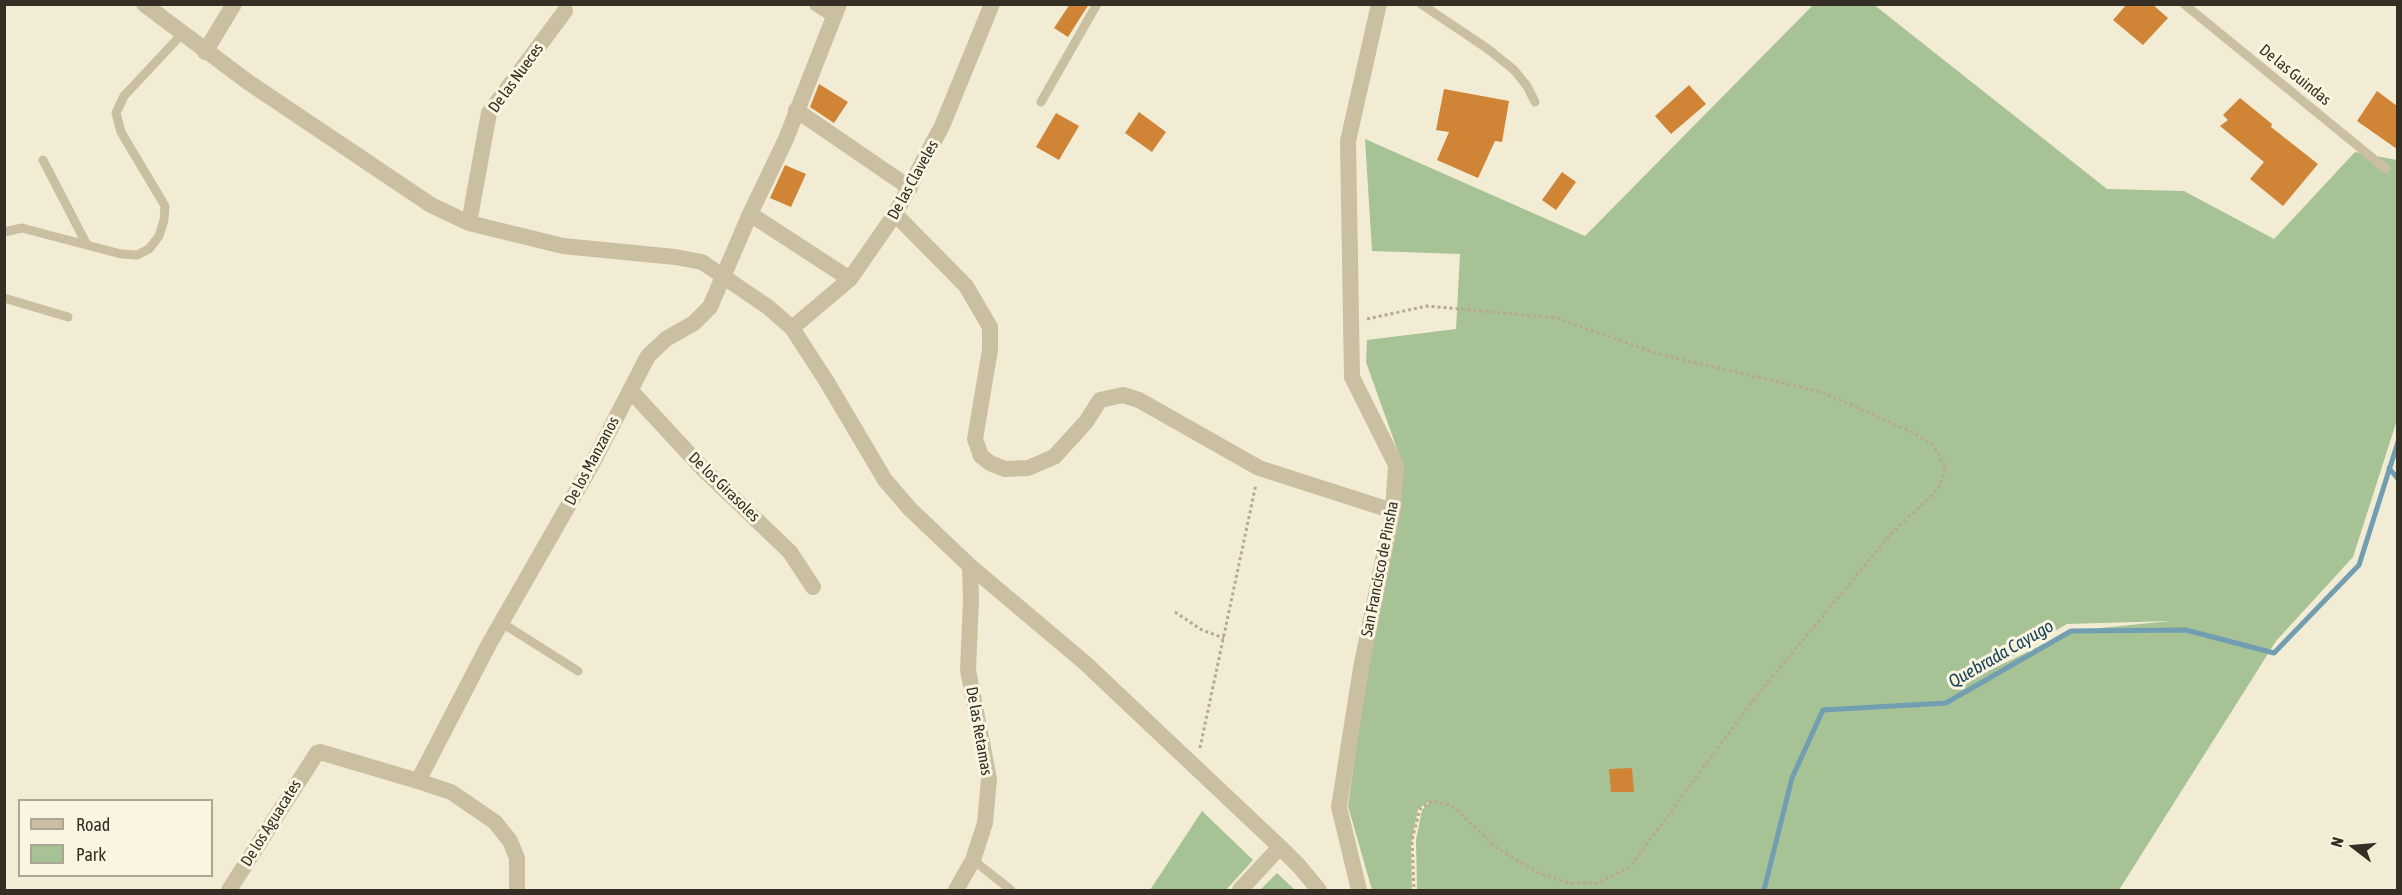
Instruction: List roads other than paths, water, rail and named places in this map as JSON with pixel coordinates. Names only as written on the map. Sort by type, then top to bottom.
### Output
[{"type":"street","points":[[144,4],[205,52],[431,205],[469,223],[563,246],[675,257],[702,262],[722,278],[768,307],[792,328],[885,480],[937,537],[1084,662],[1280,847],[1318,891]]},
{"type":"street","points":[[205,52],[234,4]]},
{"type":"street","points":[[817,4],[837,10]]},
{"type":"street","name":"De las Claveles","points":[[792,328],[850,279],[896,214],[942,126],[992,4]]},
{"type":"street","name":"San Francisco de Pinsha","points":[[1359,891],[1340,807],[1361,668],[1394,511],[1396,465],[1352,377],[1348,141],[1379,4]]},
{"type":"street","name":"De los Manzanos","points":[[418,781],[502,623],[591,466],[648,356],[666,339],[694,323],[710,307],[750,214],[786,139],[837,10]]},
{"type":"street","name":"De las Nueces","points":[[469,223],[489,113],[565,11]]},
{"type":"street","points":[[796,110],[910,188]]},
{"type":"street","points":[[750,214],[850,279]]},
{"type":"street","points":[[896,214],[966,286],[990,327],[990,350],[975,439],[981,456],[990,463],[1005,469],[1028,468],[1054,458],[1086,422],[1100,400],[1123,395],[1139,400],[1259,468],[1394,511]]},
{"type":"street","name":"De los Girasoles","points":[[630,390],[704,471],[790,552],[813,586]]},
{"type":"street","name":"De las Retamas","points":[[956,891],[973,860],[986,823],[989,779],[968,670],[970,566]]},
{"type":"street","name":"De los Aguacates","points":[[229,891],[314,756],[320,752],[418,781]]},
{"type":"street","points":[[418,781],[451,792],[495,822],[510,841],[517,858],[518,891]]},
{"type":"street","points":[[1240,891],[1280,847]]},
{"type":"lane","points":[[1041,102],[1097,4]]},
{"type":"lane","points":[[1421,4],[1488,49],[1514,70],[1527,86],[1535,102]]},
{"type":"lane","name":"De las Guindas","points":[[2184,4],[2386,170]]},
{"type":"lane","points":[[4,232],[22,228],[122,254],[137,255],[149,249],[159,236],[165,206],[121,132],[116,113],[124,96],[182,34]]},
{"type":"lane","points":[[43,160],[87,244]]},
{"type":"lane","points":[[4,298],[68,317]]},
{"type":"lane","points":[[502,623],[578,671]]},
{"type":"lane","points":[[973,860],[1011,891]]},
{"type":"waterway","name":"Quebrada Cayugo","points":[[1764,890],[1792,778],[1823,710],[1946,703],[2071,631],[2186,630],[2274,653],[2359,565],[2398,442]]},
{"type":"waterway","points":[[2389,468],[2398,479]]}]
